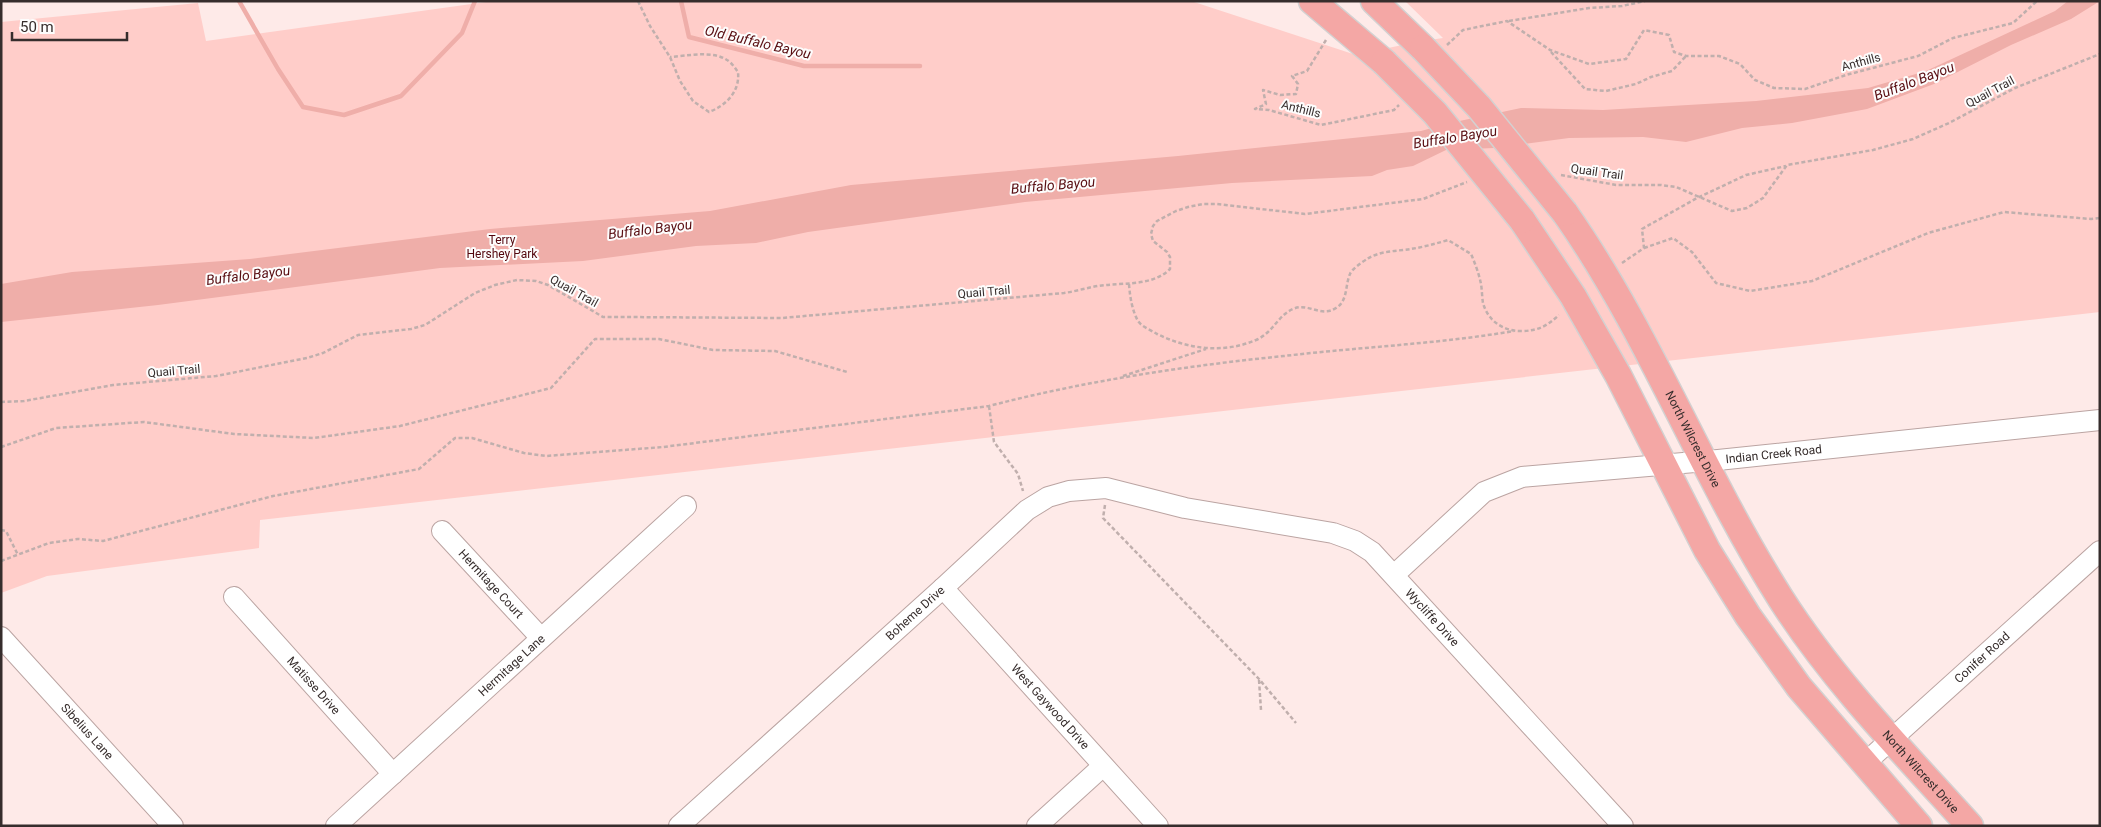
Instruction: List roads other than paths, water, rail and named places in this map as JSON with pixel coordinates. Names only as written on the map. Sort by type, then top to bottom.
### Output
[{"type":"main road","points":[[1312,1],[1384,62],[1435,113],[1522,220],[1574,296],[1618,375],[1707,550],[1748,616],[1798,687],[1919,826]]},
{"type":"main road","name":"North Wilcrest Drive","points":[[1374,1],[1435,50],[1565,213],[1605,277],[1704,462],[1781,599],[1830,668],[1970,826]]},
{"type":"street","name":"Indian Creek Road","points":[[1394,576],[1484,492],[1522,477],[1704,462],[2100,420]]},
{"type":"street","name":"Boheme Drive","points":[[679,826],[1027,510],[1048,497],[1069,491],[1106,488],[1185,508]]},
{"type":"street","name":"Hermitage Lane","points":[[336,826],[686,506]]},
{"type":"street","name":"Wycliffe Drive","points":[[1185,508],[1333,533],[1355,541],[1372,552],[1623,826]]},
{"type":"street","name":"Hermitage Court","points":[[442,531],[541,638]]},
{"type":"street","name":"Conifer Road","points":[[1864,764],[2100,551]]},
{"type":"street","name":"West Gaywood Drive","points":[[943,588],[1158,826]]},
{"type":"street","name":"Matisse Drive","points":[[234,597],[393,774]]},
{"type":"street","name":"Sibelius Lane","points":[[1,638],[174,826]]},
{"type":"street","points":[[1037,826],[1103,766]]},
{"type":"water","name":"Buffalo Bayou","points":[[2068,1],[2100,1],[2071,19],[2011,45],[1934,84],[1867,109],[1792,123],[1742,128],[1686,142],[1643,137],[1569,138],[1494,148],[1446,150],[1413,166],[1387,170],[1372,176],[1232,183],[1025,202],[808,232],[756,243],[696,246],[583,261],[440,268],[158,305],[1,322],[1,284],[72,272],[250,259],[490,229],[710,211],[851,185],[1178,156],[1421,131],[1521,108],[1603,110],[1756,101],[1868,88],[1926,71],[2055,11]]},
{"type":"waterway","name":"Old Buffalo Bayou","points":[[239,1],[278,69],[303,107],[344,115],[401,96],[462,33],[475,1]]},
{"type":"waterway","name":"Old Buffalo Bayou","points":[[681,1],[689,37],[804,66],[920,66]]},
{"type":"park label","name":"Terry Hershey Park","points":[[502,247]]}]
